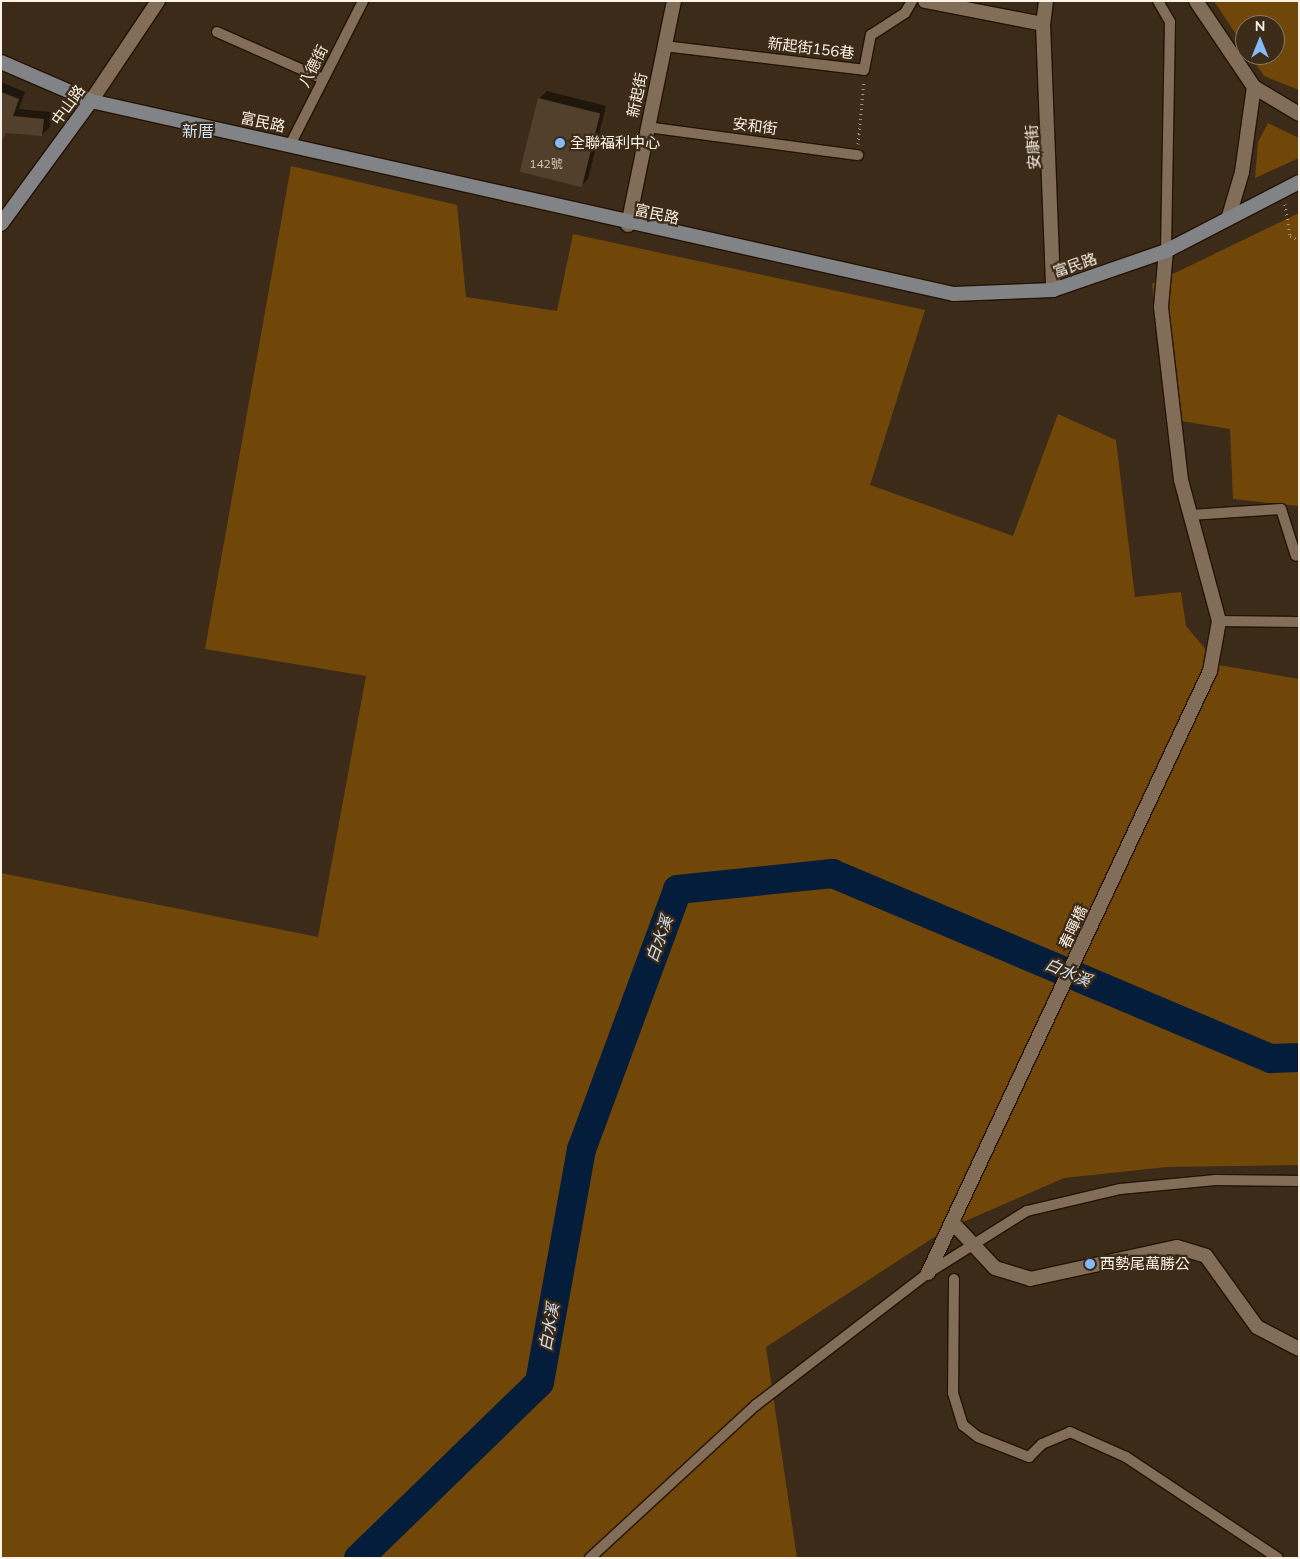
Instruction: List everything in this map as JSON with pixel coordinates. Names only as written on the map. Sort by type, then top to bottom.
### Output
[{"type":"main road","name":"富民路","points":[[1,62],[92,102],[290,145],[628,225],[954,294],[1053,290],[1166,251],[1229,216],[1299,182]]},
{"type":"main road","name":"中山路","points":[[1,224],[92,102]]},
{"type":"street","name":"中山路","points":[[92,102],[158,1]]},
{"type":"street","name":"新起街","points":[[628,225],[674,1]]},
{"type":"street","points":[[925,1],[1043,24]]},
{"type":"street","name":"安康街","points":[[1046,1],[1043,24],[1053,290]]},
{"type":"street","points":[[1196,1],[1254,88],[1299,114]]},
{"type":"street","points":[[1229,216],[1242,172],[1254,88]]},
{"type":"street","points":[[1166,251],[1162,307],[1181,480],[1219,621]]},
{"type":"street","name":"春暉橋","points":[[928,1273],[954,1224],[1210,671],[1219,621]]},
{"type":"street","points":[[954,1224],[995,1268],[1030,1279],[1177,1247],[1206,1256],[1257,1327],[1299,1349]]},
{"type":"lane","name":"八德街","points":[[290,145],[362,1]]},
{"type":"lane","name":"新起街156巷","points":[[664,46],[864,70],[871,35],[905,13],[912,1]]},
{"type":"lane","points":[[1158,1],[1170,22],[1166,251]]},
{"type":"lane","points":[[217,32],[323,79]]},
{"type":"lane","name":"安和街","points":[[647,127],[858,155]]},
{"type":"lane","points":[[1190,515],[1281,509],[1296,556]]},
{"type":"lane","points":[[1219,621],[1299,622]]},
{"type":"lane","points":[[590,1558],[756,1405],[928,1273],[972,1242],[1027,1211],[1120,1190],[1216,1180],[1299,1181]]},
{"type":"lane","points":[[954,1279],[953,1393],[963,1425],[978,1438],[1030,1457],[1042,1444],[1070,1432],[1126,1457],[1278,1558]]},
{"type":"path","points":[[858,155],[864,70]]},
{"type":"path","points":[[1283,189],[1290,236],[1299,240]]},
{"type":"shaded area","points":[[1214,1],[1299,1],[1299,90],[1264,76],[1257,65],[1285,65],[1285,15],[1235,15],[1235,33]]},
{"type":"shaded area","points":[[1268,123],[1299,138],[1299,158],[1255,178],[1258,142]]},
{"type":"shaded area","points":[[291,166],[457,205],[466,297],[557,311],[573,234],[925,310],[870,485],[1013,536],[1058,414],[1116,440],[1135,597],[1181,592],[1186,626],[1219,665],[1299,679],[1299,1165],[1167,1167],[1064,1178],[945,1230],[766,1347],[797,1558],[1,1558],[1,873],[318,937],[366,676],[205,649]]},
{"type":"shaded area","points":[[1299,213],[1299,506],[1233,499],[1230,429],[1169,419],[1152,284]]},
{"type":"building","points":[[1,92],[19,99],[13,116],[44,119],[42,136],[6,133],[1,143]]},
{"type":"building","name":"全聯福利中心","points":[[538,98],[600,113],[582,187],[520,172]]},
{"type":"waterway","name":"白水溪","points":[[358,1558],[539,1382],[581,1149],[677,889],[832,873],[1271,1058],[1299,1057]]},
{"type":"place","name":"全聯福利中心","points":[[560,143]]},
{"type":"place","name":"西勢尾萬勝公","points":[[1090,1264]]},
{"type":"district","name":"新厝","points":[[198,131]]}]
